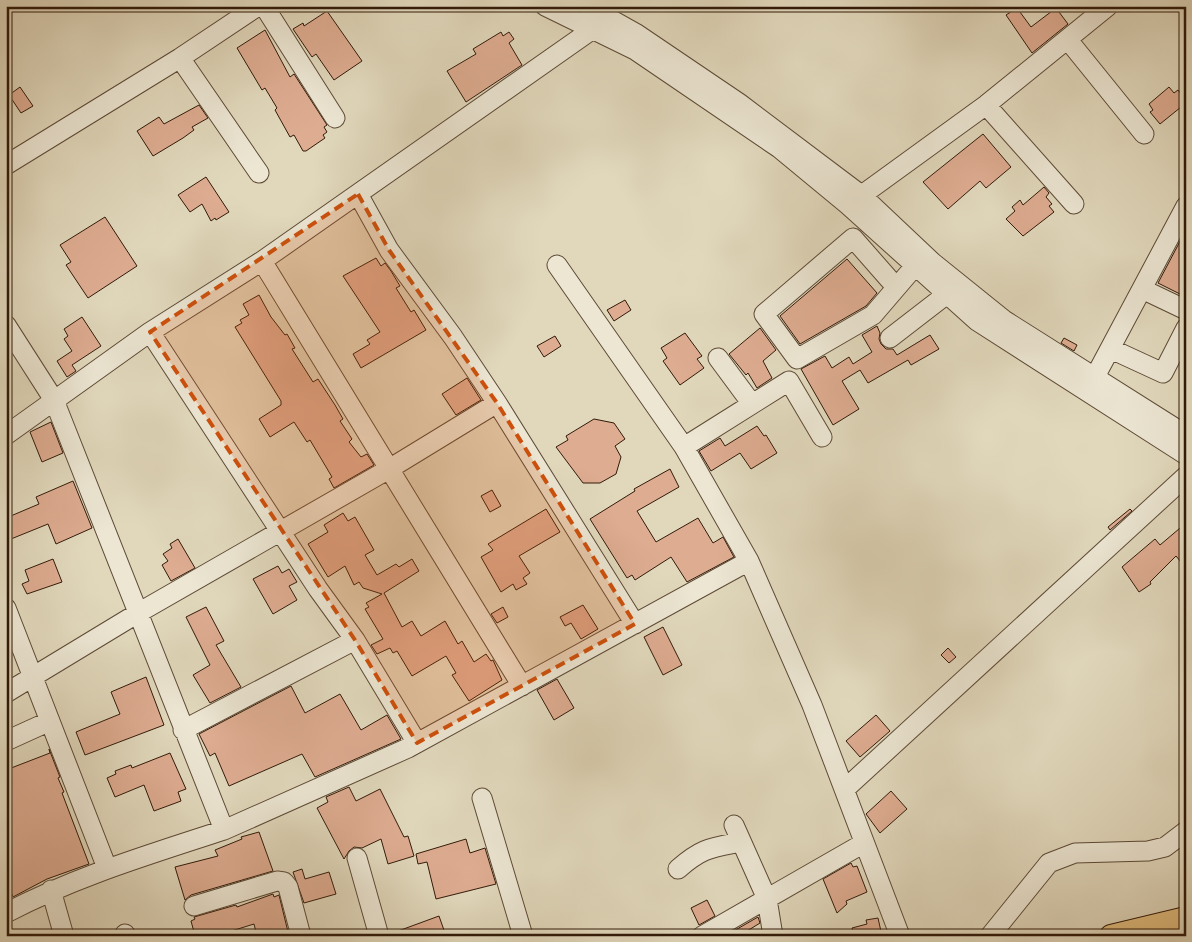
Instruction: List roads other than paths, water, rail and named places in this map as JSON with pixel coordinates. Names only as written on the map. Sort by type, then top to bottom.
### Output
[{"type":"main road","points":[[1111,936],[1138,933],[1186,918]]},
{"type":"main road","points":[[1178,936],[1186,934]]},
{"type":"street","points":[[6,165],[180,58],[258,6]]},
{"type":"street","points":[[264,6],[335,118]]},
{"type":"street","points":[[545,6],[634,50],[854,200],[916,266],[934,272],[947,294],[978,321],[1091,385]]},
{"type":"street","points":[[587,6],[638,34],[739,103],[854,200],[934,272],[1004,320],[1091,385],[1184,446]]},
{"type":"street","points":[[854,200],[986,105],[1108,6]]},
{"type":"street","points":[[6,435],[150,332],[262,261],[593,29]]},
{"type":"street","points":[[1068,40],[1144,134]]},
{"type":"street","points":[[180,58],[259,173]]},
{"type":"street","points":[[986,105],[1074,204]]},
{"type":"street","points":[[358,194],[389,250],[453,337],[635,624]]},
{"type":"street","points":[[1091,385],[1186,206]]},
{"type":"street","points":[[896,287],[853,238],[764,314],[797,359],[873,315],[916,266]]},
{"type":"street","points":[[262,261],[522,686]]},
{"type":"street","points":[[557,265],[684,447],[749,561],[812,704],[900,936]]},
{"type":"street","points":[[1142,289],[1186,310]]},
{"type":"street","points":[[890,338],[947,294]]},
{"type":"street","points":[[6,325],[54,400],[224,830]]},
{"type":"street","points":[[1111,349],[1164,373],[1186,328]]},
{"type":"street","points":[[150,332],[281,529],[318,589],[355,640],[417,743]]},
{"type":"street","points":[[718,358],[752,404]]},
{"type":"street","points":[[684,447],[789,381],[822,437]]},
{"type":"street","points":[[6,693],[281,529],[389,469],[496,403]]},
{"type":"street","points":[[845,789],[1186,476]]},
{"type":"street","points":[[6,913],[51,890],[107,868],[224,830],[317,791],[417,743],[749,561]]},
{"type":"street","points":[[6,608],[107,868]]},
{"type":"street","points":[[183,730],[355,640]]},
{"type":"street","points":[[6,741],[50,721]]},
{"type":"street","points":[[482,798],[523,936]]},
{"type":"street","points":[[990,936],[1049,863],[1076,853],[1148,851],[1165,847],[1186,831]]},
{"type":"street","points":[[678,869],[696,853],[737,833],[767,899],[773,936]]},
{"type":"street","points":[[702,936],[864,843]]},
{"type":"street","points":[[357,858],[379,936]]},
{"type":"street","points":[[194,906],[277,881],[284,882],[288,887],[301,936]]},
{"type":"street","points":[[51,890],[64,936]]}]
